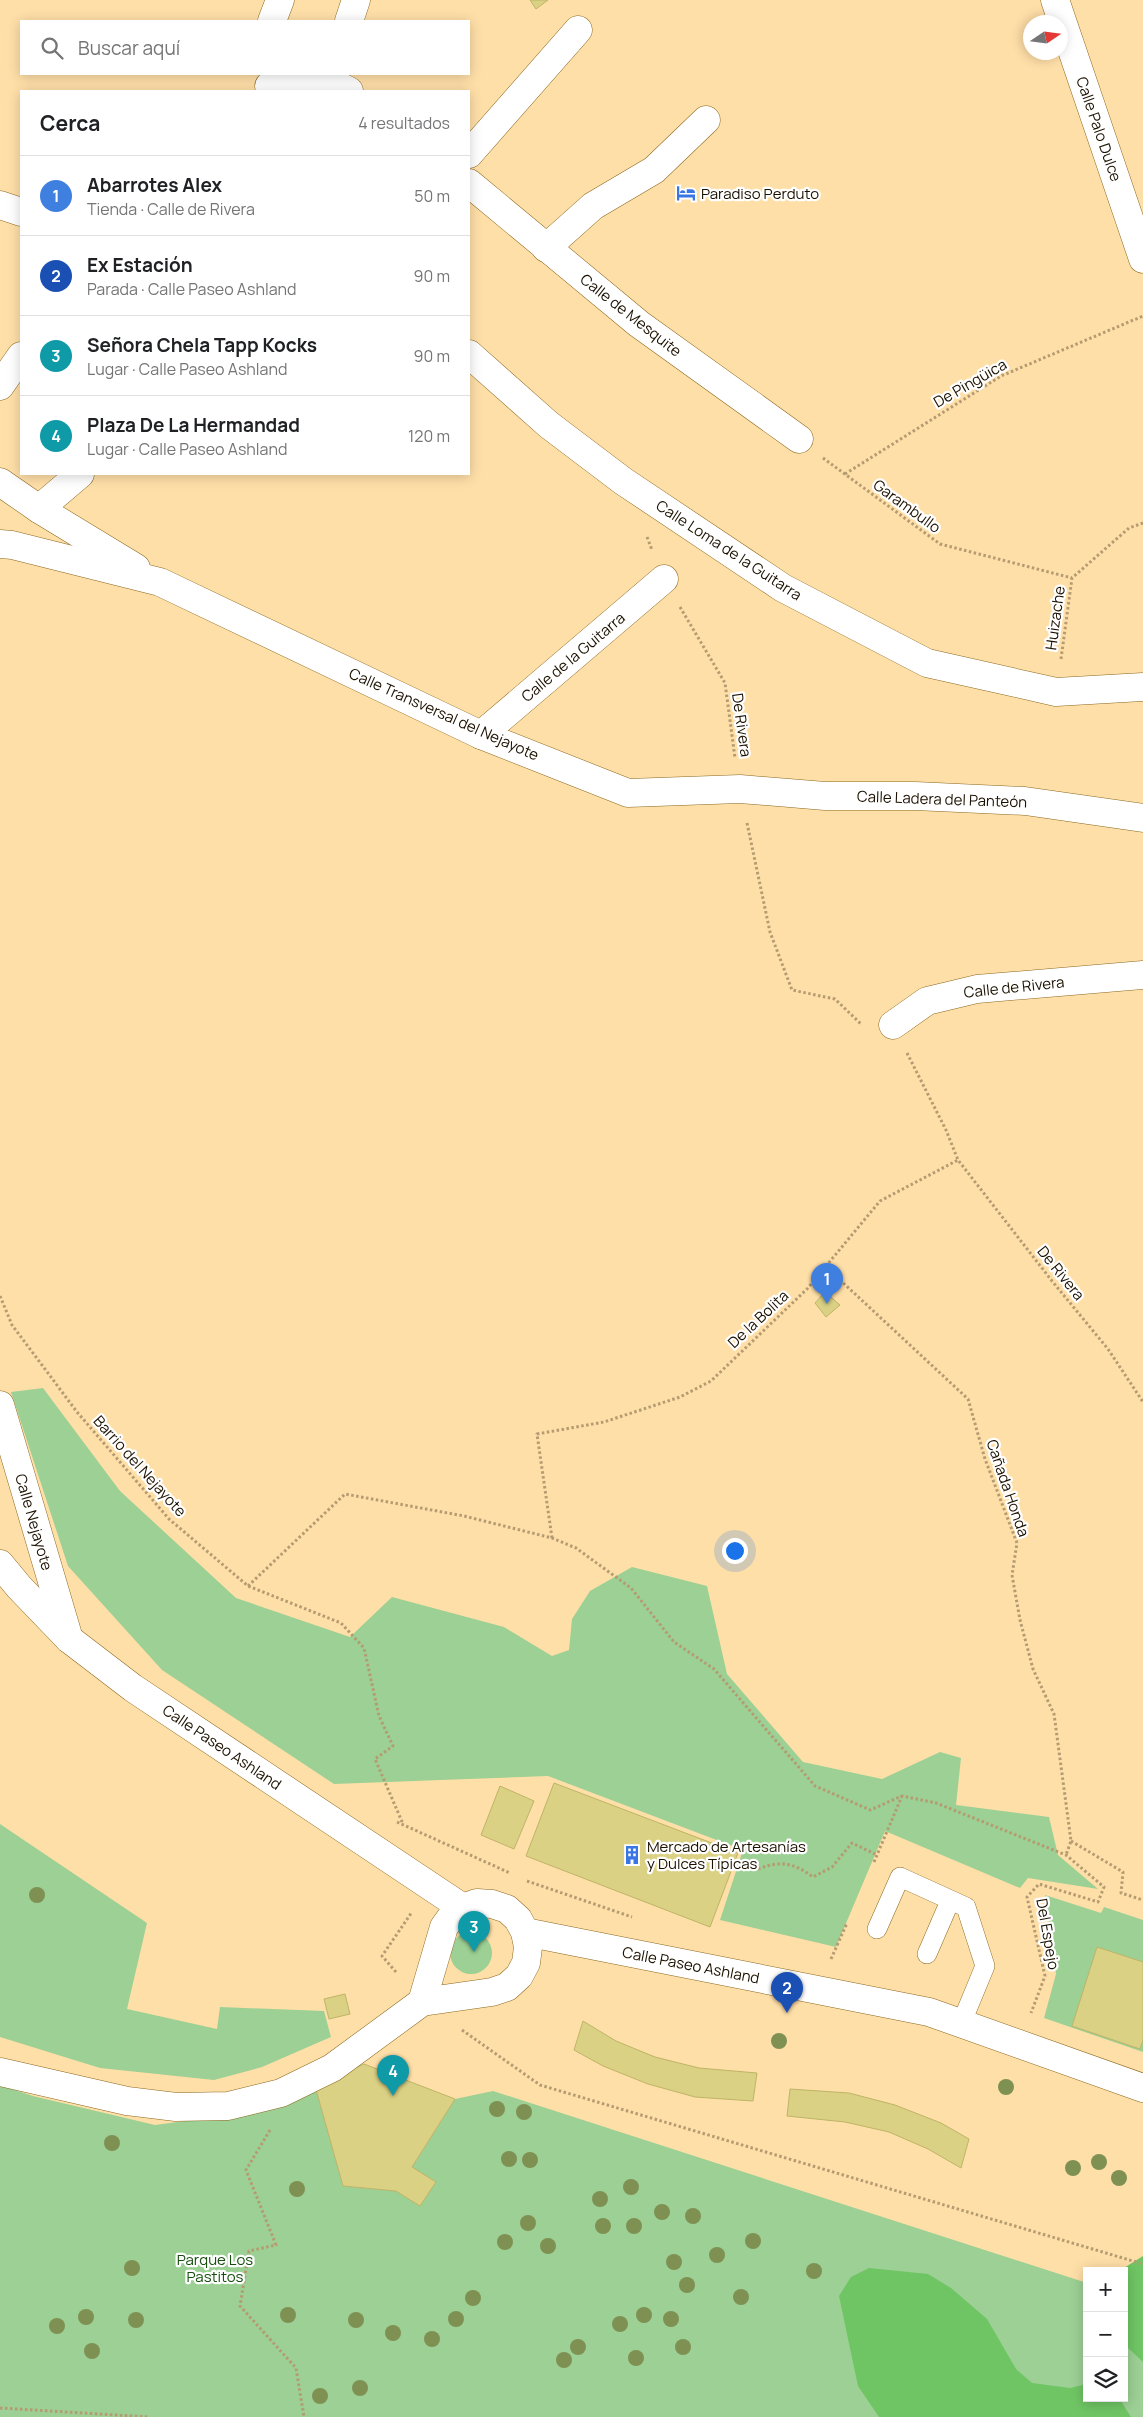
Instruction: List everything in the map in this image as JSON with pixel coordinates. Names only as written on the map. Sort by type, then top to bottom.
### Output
[{"type":"street","points":[[272,20],[280,0]]},
{"type":"street","points":[[348,20],[356,0]]},
{"type":"street","name":"Calle Palo Dulce","points":[[1055,0],[1143,259]]},
{"type":"street","points":[[470,153],[578,30]]},
{"type":"street","points":[[269,84],[336,82]]},
{"type":"street","points":[[546,248],[593,206],[654,170],[706,120]]},
{"type":"street","name":"Calle de Mesquite","points":[[470,184],[639,324],[799,439]]},
{"type":"street","points":[[0,205],[20,212]]},
{"type":"street","name":"Calle Loma de la Guitarra","points":[[470,355],[550,425],[623,481],[783,588],[928,663],[1056,692],[1143,687]]},
{"type":"street","points":[[0,386],[20,357]]},
{"type":"street","points":[[39,509],[79,475]]},
{"type":"street","name":"Calle Transversal del Nejayote","points":[[0,482],[39,509],[160,582],[481,734],[628,793],[740,790]]},
{"type":"street","name":"Calle Transversal del Nejayote","points":[[0,544],[12,545],[160,582]]},
{"type":"street","name":"Calle de la Guitarra","points":[[481,734],[664,579]]},
{"type":"street","name":"Calle Ladera del Panteón","points":[[740,790],[826,796],[915,796],[1025,801],[1143,818]]},
{"type":"street","name":"Calle de Rivera","points":[[893,1025],[927,1001],[977,989],[1143,975]]},
{"type":"street","name":"Calle Nejayote","points":[[0,1405],[69,1639]]},
{"type":"street","name":"Calle Paseo Ashland","points":[[0,1564],[19,1587],[69,1639],[133,1688],[463,1908]]},
{"type":"street","points":[[0,2072],[127,2101],[176,2107],[228,2106],[281,2093],[332,2068],[422,2002],[492,1992],[507,1986],[519,1976],[526,1963],[528,1947],[526,1932],[518,1919],[506,1909],[492,1904],[477,1903],[463,1908],[452,1916],[444,1927],[439,1940],[422,2002]]},
{"type":"street","name":"Calle Paseo Ashland","points":[[526,1932],[929,2012],[1143,2088]]},
{"type":"lane","points":[[877,1929],[900,1877],[966,1908],[985,1966],[961,2024]]},
{"type":"lane","points":[[927,1954],[950,1900]]},
{"type":"path","name":"De Pingüica","points":[[845,474],[1001,376],[1143,316]]},
{"type":"path","name":"Garambullo","points":[[799,439],[940,544],[1072,578]]},
{"type":"path","name":"Huizache","points":[[1056,692],[1072,578],[1129,528],[1143,524]]},
{"type":"path","name":"De Rivera","points":[[646,535],[664,579],[725,683],[740,790],[770,932],[792,990]]},
{"type":"path","name":"De Rivera","points":[[958,1160],[1052,1281],[1108,1349],[1143,1402]]},
{"type":"path","name":"De la Bolita","points":[[552,1538],[537,1434],[604,1422],[680,1397],[711,1381],[807,1289],[880,1201],[958,1160]]},
{"type":"path","name":"Cañada Honda","points":[[826,1266],[968,1399],[985,1459],[1017,1543],[1012,1576],[1020,1620],[1033,1669],[1054,1714],[1071,1841]]},
{"type":"path","name":"Barrio del Nejayote","points":[[0,1296],[12,1325],[77,1412],[169,1518],[248,1586],[341,1623],[364,1648],[379,1716],[393,1746],[374,1759],[403,1824]]},
{"type":"path","points":[[248,1586],[346,1494],[464,1516],[552,1538],[576,1548],[631,1588],[674,1642],[714,1669],[815,1786],[870,1810],[902,1796],[936,1803],[1066,1855],[1071,1841],[1123,1872],[1121,1893],[1143,1900]]},
{"type":"path","points":[[758,1869],[773,1863],[798,1866],[813,1877],[832,1867],[852,1843],[877,1854]]},
{"type":"path","name":"Del Espejo","points":[[1028,2019],[1045,1976],[1027,1897],[1039,1884],[1098,1902],[1104,1887],[1066,1855]]},
{"type":"path","points":[[454,2024],[540,2085],[1143,2264]]},
{"type":"path","points":[[271,2128],[246,2170],[276,2245],[249,2251],[240,2306],[296,2368],[304,2417]]},
{"type":"path","points":[[0,2408],[149,2417]]},
{"type":"green space","points":[[43,1388],[120,1491],[236,1598],[350,1637],[392,1597],[504,1627],[552,1656],[569,1650],[572,1619],[590,1591],[632,1567],[707,1586],[727,1674],[803,1762],[882,1779],[940,1752],[961,1758],[956,1805],[1049,1817],[1058,1855],[1098,1889],[1028,1878],[1020,1888],[885,1831],[836,1947],[720,1920],[743,1850],[548,1776],[334,1784],[162,1670],[68,1566],[11,1392]]},
{"type":"green space","points":[[0,1824],[147,1923],[127,2009],[217,2029],[220,2007],[324,2011],[331,2037],[262,2067],[214,2080],[100,2068],[0,2037]]},
{"type":"green space","points":[[1045,1895],[1101,1913],[1104,1907],[1143,1920],[1143,2052],[1044,2018],[1056,1974]]},
{"type":"green space","points":[[471,1932],[486,1938],[492,1953],[486,1968],[471,1974],[456,1968],[450,1953],[456,1938]]},
{"type":"green space","name":"Parque Los Pastitos","points":[[0,2085],[33,2096],[155,2125],[230,2115],[315,2086],[343,2186],[396,2191],[420,2206],[412,2167],[455,2099],[493,2091],[1083,2282],[1083,2402],[1128,2402],[1128,2295],[1143,2300],[1143,2417],[0,2417]]},
{"type":"green space","points":[[1143,2256],[1143,2362],[1128,2348],[1128,2267],[1125,2267]]},
{"type":"green space","points":[[869,2268],[928,2274],[951,2288],[987,2319],[1016,2369],[1032,2383],[1070,2388],[1083,2385],[1083,2402],[1122,2402],[1131,2417],[879,2417],[858,2386],[839,2296],[851,2277]]},
{"type":"building","points":[[530,0],[548,0],[536,9]]},
{"type":"building","points":[[825,1292],[840,1305],[826,1317],[815,1303]]},
{"type":"building","name":"Mercado de Artesanías y Dulces Típicas","points":[[554,1783],[738,1853],[710,1927],[526,1856]]},
{"type":"building","points":[[500,1786],[534,1801],[514,1849],[481,1835]]},
{"type":"building","points":[[1097,1947],[1143,1962],[1143,2040],[1140,2049],[1072,2026]]},
{"type":"building","points":[[345,1994],[350,2014],[329,2019],[324,1999]]},
{"type":"building","points":[[583,2021],[616,2041],[655,2057],[699,2068],[757,2073],[753,2101],[695,2097],[648,2084],[603,2066],[574,2050]]},
{"type":"building","points":[[364,2064],[455,2099],[412,2167],[436,2182],[420,2206],[396,2191],[343,2186],[315,2086]]},
{"type":"building","points":[[790,2089],[849,2093],[895,2105],[941,2123],[969,2139],[961,2168],[928,2149],[889,2132],[845,2122],[787,2116]]},
{"type":"place","name":"Paradiso Perduto","points":[[686,193]]},
{"type":"place","name":"Abarrotes Alex","points":[[827,1304]]},
{"type":"place","name":"Mercado de Artesanías y Dulces Típicas","points":[[632,1855]]},
{"type":"place","name":"Señora Chela Tapp Kocks","points":[[474,1952]]},
{"type":"place","name":"Ex Estación","points":[[787,2013]]},
{"type":"place","name":"Plaza De La Hermandad","points":[[393,2096]]}]
